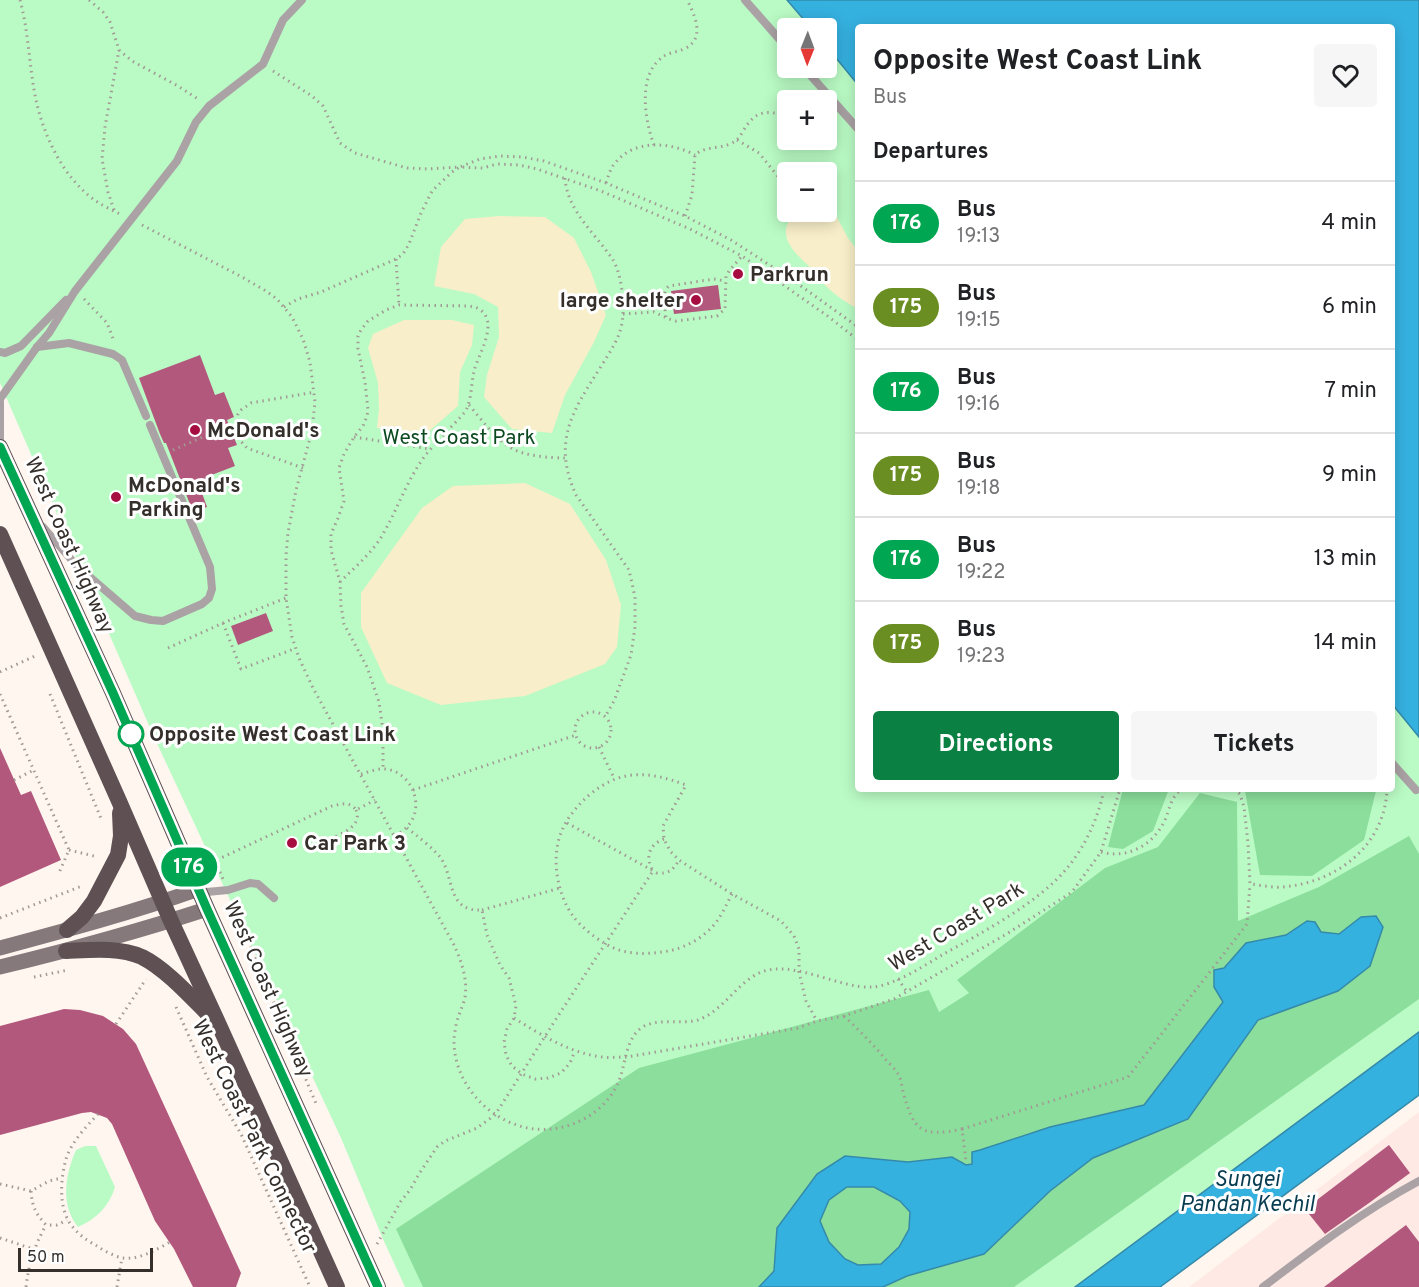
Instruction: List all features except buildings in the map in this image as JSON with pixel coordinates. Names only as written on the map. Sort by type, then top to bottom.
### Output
[{"type":"highway","name":"West Coast Highway","points":[[0,447],[113,693],[207,909],[378,1287]]},
{"type":"highway","points":[[0,534],[171,921],[337,1287]]},
{"type":"highway","points":[[67,930],[82,917],[94,901],[118,855],[121,836],[119,801]]},
{"type":"highway","points":[[66,951],[98,950],[141,957],[177,982],[219,1025]]},
{"type":"main road","points":[[0,948],[163,902],[199,889]]},
{"type":"main road","points":[[0,967],[66,951],[207,909]]},
{"type":"lane","points":[[0,352],[5,353],[21,346],[75,291],[177,161],[196,122],[209,106],[263,64],[283,20],[302,0]]},
{"type":"lane","points":[[745,0],[777,36]]},
{"type":"lane","points":[[813,78],[855,126]]},
{"type":"lane","points":[[0,439],[0,399],[49,333],[75,291]]},
{"type":"lane","points":[[37,347],[69,343],[113,354],[122,360],[146,416]]},
{"type":"lane","points":[[31,513],[76,565],[135,616],[162,621],[202,604],[209,598],[212,589],[210,567],[150,425]]},
{"type":"lane","points":[[1395,766],[1416,790]]},
{"type":"lane","points":[[199,889],[207,892],[228,890],[250,883],[258,884],[274,898]]},
{"type":"lane","points":[[1263,1287],[1333,1234],[1419,1181]]},
{"type":"path","name":"West Coast Park","points":[[20,0],[27,31],[36,100],[49,140],[73,180],[96,201],[255,284],[277,299],[292,317],[303,339],[315,392],[315,415],[292,508],[286,556],[286,598],[295,649],[313,688],[460,957],[465,996],[454,1040],[457,1062],[469,1089],[477,1100],[495,1115],[514,1125],[534,1129],[558,1129],[578,1122],[598,1110],[618,1085],[629,1044],[640,1029],[657,1022],[687,1022],[706,1016],[760,972],[774,969],[799,972],[871,988],[886,986],[924,966],[1026,904],[1053,883],[1069,867],[1088,837],[1101,806],[1103,792]]},
{"type":"path","points":[[89,0],[103,12],[110,22],[119,50],[105,126],[102,159],[108,192],[115,212]]},
{"type":"path","points":[[654,145],[646,108],[648,79],[653,66],[666,54],[684,49],[694,41],[698,26],[687,0]]},
{"type":"path","points":[[119,50],[132,61],[209,106]]},
{"type":"path","points":[[263,64],[312,96],[323,106],[340,143],[350,151],[406,168],[483,168],[497,164],[519,165],[601,191],[690,229],[742,256],[855,338]]},
{"type":"path","points":[[685,216],[692,195],[695,155],[700,150],[726,146],[737,140],[755,116],[768,112],[777,114]]},
{"type":"path","points":[[737,140],[759,153],[777,175]]},
{"type":"path","points":[[606,183],[615,162],[632,150],[654,145],[671,146],[695,155]]},
{"type":"path","points":[[284,307],[298,299],[321,292],[396,259],[403,254],[409,244],[432,191],[445,178],[460,167],[488,158],[509,156],[544,161],[606,183],[685,216],[731,240],[855,325]]},
{"type":"path","points":[[565,178],[567,192],[574,207],[614,261],[620,280],[623,314],[615,346],[571,417],[567,430],[565,458],[570,482],[576,495],[629,570],[635,597],[635,627],[631,655],[614,701],[605,717]]},
{"type":"path","points":[[623,314],[654,312],[676,321],[717,316],[725,309],[725,281],[729,271],[742,256]]},
{"type":"path","points":[[396,259],[399,305]]},
{"type":"path","points":[[794,281],[809,267]]},
{"type":"path","points":[[666,317],[664,293],[669,286],[714,279],[725,281]]},
{"type":"path","points":[[75,291],[108,323],[122,360]]},
{"type":"path","points":[[340,582],[376,546],[416,470],[430,449],[469,405],[475,368],[487,340],[486,318],[480,309],[470,306],[399,305],[374,317],[363,326],[359,333],[358,349],[368,410],[366,421],[344,454],[339,468],[344,501],[331,534],[331,550],[340,582],[344,624],[363,660],[379,702],[383,736],[383,768]]},
{"type":"path","points":[[303,468],[247,448],[238,438],[236,427],[238,414],[247,405],[256,401],[315,392]]},
{"type":"path","points":[[469,405],[499,439],[515,451],[551,458],[565,458]]},
{"type":"path","points":[[162,455],[213,433],[236,427]]},
{"type":"path","points":[[354,437],[430,449]]},
{"type":"path","points":[[168,648],[286,598]]},
{"type":"path","points":[[223,623],[241,669],[295,649]]},
{"type":"path","points":[[0,672],[35,656],[31,646]]},
{"type":"path","points":[[49,689],[106,830]]},
{"type":"path","points":[[0,694],[69,850],[59,873]]},
{"type":"path","points":[[593,712],[602,714],[609,722],[611,734],[608,740],[599,747],[586,747],[576,735],[577,722],[586,714],[593,712]]},
{"type":"path","points":[[413,790],[576,735]]},
{"type":"path","points":[[599,747],[614,778]]},
{"type":"path","points":[[361,774],[383,768],[401,775],[413,790],[416,799],[413,819],[407,828],[394,837]]},
{"type":"path","points":[[14,780],[34,770]]},
{"type":"path","points":[[732,894],[715,924],[694,941],[680,948],[649,954],[634,953],[605,944],[573,916],[560,888],[556,874],[561,832],[574,811],[586,798],[614,778],[650,775],[664,777],[686,785],[663,826],[664,839],[670,851],[679,860],[732,894],[781,921],[794,936],[799,949],[799,972],[806,1000],[817,1021]]},
{"type":"path","points":[[514,1018],[544,1037],[575,1051],[606,1058],[626,1057],[798,1028],[817,1021],[844,1016],[894,999],[1005,935],[1072,892],[1101,852],[1119,792]]},
{"type":"path","points":[[1101,852],[1122,855],[1146,844],[1157,833],[1165,820],[1173,798],[1179,792]]},
{"type":"path","points":[[844,1016],[872,1042],[898,1075],[913,1121],[925,1131],[933,1133],[962,1129],[1128,1077],[1247,924],[1250,884],[1248,843],[1244,807],[1238,792]]},
{"type":"path","points":[[1250,884],[1281,888],[1311,882],[1345,867],[1365,848],[1375,832],[1387,792]]},
{"type":"path","points":[[356,810],[375,800]]},
{"type":"path","points":[[191,872],[332,806],[348,804],[354,806],[358,814],[354,826],[320,843]]},
{"type":"path","points":[[567,823],[653,871],[662,873],[673,870],[679,860]]},
{"type":"path","points":[[407,828],[442,859],[458,901],[469,909],[482,910],[560,888]]},
{"type":"path","points":[[653,871],[649,862],[650,851],[654,845],[664,839]]},
{"type":"path","points":[[69,850],[98,857],[101,848]]},
{"type":"path","points":[[215,861],[319,1112]]},
{"type":"path","points":[[380,1251],[376,1243],[437,1147],[445,1141],[477,1128],[495,1115],[653,871]]},
{"type":"path","points":[[0,918],[94,881],[107,879]]},
{"type":"path","points":[[482,910],[487,934],[500,965],[509,978],[516,1006],[514,1018],[507,1029],[504,1042],[506,1054],[512,1066],[522,1074],[535,1079],[548,1078],[561,1073],[570,1064],[575,1051]]},
{"type":"path","points":[[35,977],[70,969]]},
{"type":"path","points":[[116,1024],[147,978],[139,973]]},
{"type":"path","points":[[898,979],[907,992]]},
{"type":"path","name":"West Coast Park Connector","points":[[172,998],[207,1077],[241,1134],[310,1287]]},
{"type":"path","points":[[99,1114],[80,1134],[67,1156],[62,1178],[63,1203],[68,1220],[83,1238],[122,1258],[151,1252],[170,1242]]},
{"type":"path","points":[[962,1129],[966,1161]]},
{"type":"path","points":[[0,1184],[31,1191],[50,1181],[62,1178]]},
{"type":"path","points":[[31,1191],[36,1214],[46,1225],[57,1225],[68,1220]]},
{"type":"path","points":[[26,1287],[33,1250],[46,1225]]},
{"type":"path","points":[[0,1238],[33,1250]]},
{"type":"path","points":[[117,1287],[122,1258]]},
{"type":"shaded area","points":[[1419,1112],[1419,1287],[1189,1287]]},
{"type":"green space","name":"West Coast Park","points":[[0,0],[787,0],[802,18],[777,18],[777,78],[837,78],[837,59],[855,81],[855,792],[1395,792],[1395,708],[1419,737],[1419,1032],[1075,1287],[405,1287],[341,1138],[154,737],[0,383]]},
{"type":"green space","points":[[1122,792],[1168,792],[1153,831],[1123,849],[1108,847]]},
{"type":"green space","points":[[1245,792],[1376,792],[1364,840],[1312,876],[1260,875]]},
{"type":"green space","points":[[1200,793],[1237,802],[1238,921],[1319,887],[1409,836],[1419,854],[1419,999],[1014,1287],[883,1287],[907,1276],[984,1254],[1050,1191],[1093,1158],[1188,1119],[1258,1020],[1338,991],[1361,917],[1339,934],[1321,932],[1307,921],[1286,935],[1246,943],[1223,968],[1214,987],[1224,1002],[1144,1105],[1050,1127],[972,1164],[966,1165],[952,1157],[908,1162],[845,1156],[778,1228],[774,1271],[759,1287],[423,1287],[396,1229],[639,1068],[929,990],[939,1012],[969,993],[957,980],[1105,868],[1158,847]]},
{"type":"green space","points":[[85,1146],[96,1146],[115,1187],[101,1212],[78,1227],[69,1209],[66,1190],[69,1169],[76,1150]]},
{"type":"green space","points":[[847,1187],[874,1187],[900,1201],[910,1212],[909,1229],[898,1248],[881,1264],[858,1265],[845,1259],[829,1242],[819,1221],[829,1200]]},
{"type":"sand","points":[[499,216],[545,217],[574,238],[591,272],[606,315],[565,395],[552,433],[512,429],[484,397],[487,375],[499,337],[498,307],[474,294],[434,286],[441,247],[465,219]]},
{"type":"sand","points":[[837,218],[855,247],[855,307],[825,285],[795,252],[788,241],[786,228],[789,222],[837,222]]},
{"type":"sand","points":[[404,320],[452,320],[474,325],[472,345],[460,372],[458,406],[427,433],[377,428],[378,383],[368,348],[373,334]]},
{"type":"sand","points":[[525,483],[570,504],[606,560],[621,605],[617,647],[605,664],[525,696],[441,705],[387,683],[361,627],[361,593],[422,508],[453,486]]},
{"type":"water","points":[[787,0],[1419,0],[1419,737],[1395,708],[1395,24],[855,24],[855,81],[837,59],[837,18],[802,18]]},
{"type":"water","points":[[1376,916],[1383,927],[1370,966],[1338,991],[1258,1020],[1188,1119],[1093,1158],[1050,1191],[984,1254],[907,1276],[883,1287],[759,1287],[774,1271],[777,1228],[817,1174],[845,1156],[908,1162],[952,1157],[966,1165],[972,1164],[972,1152],[1050,1127],[1144,1105],[1223,1002],[1214,987],[1214,970],[1224,968],[1246,943],[1286,935],[1307,921],[1315,922],[1321,932],[1339,934],[1361,917]],"holes":[[[847,1187],[874,1187],[900,1201],[910,1212],[909,1229],[899,1247],[881,1264],[858,1265],[845,1259],[829,1242],[820,1221],[829,1200]]]},
{"type":"water","name":"Sungei Pandan Kechil","points":[[1419,1032],[1419,1095],[1160,1287],[1075,1287]]},
{"type":"bus line","name":"176","points":[[0,447],[113,693],[207,909],[378,1287]]},
{"type":"place","name":"Parkrun","points":[[738,274]]},
{"type":"place","name":"large shelter","points":[[696,300]]},
{"type":"place","name":"McDonald's","points":[[195,430]]},
{"type":"place","name":"McDonald's Parking","points":[[116,497]]},
{"type":"place","name":"Opposite West Coast Link","points":[[131,734]]},
{"type":"place","name":"Car Park 3","points":[[292,843]]}]
